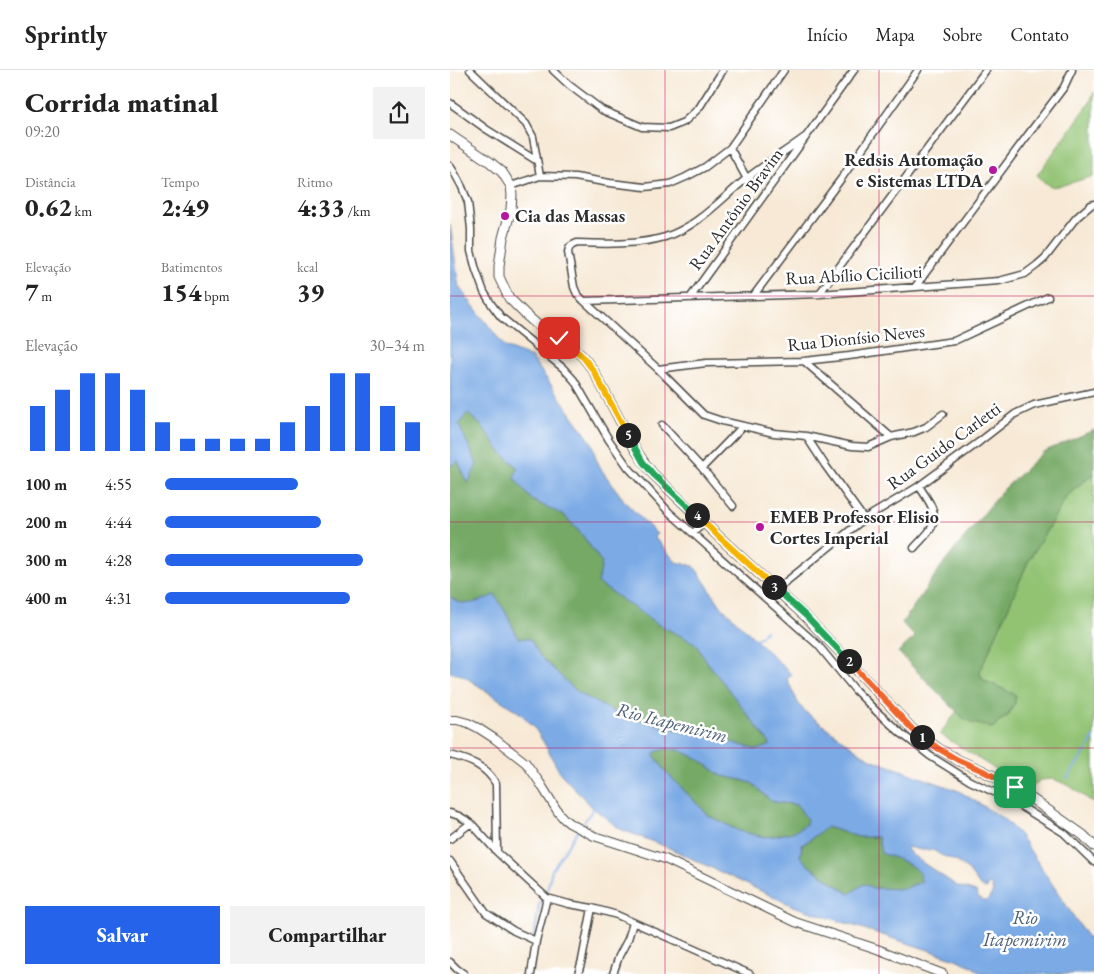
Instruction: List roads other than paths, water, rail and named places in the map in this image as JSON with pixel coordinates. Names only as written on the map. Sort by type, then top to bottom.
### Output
[{"type":"main road","points":[[450,135],[502,172],[511,186],[512,209],[503,238],[499,266],[499,277],[510,298],[542,330],[559,338],[583,357],[598,379],[643,462],[653,474],[826,637],[913,730],[958,760],[1015,787],[1083,835],[1094,846]]},
{"type":"street","points":[[470,70],[526,124],[534,137],[540,176]]},
{"type":"street","points":[[552,70],[569,86],[602,110],[642,127],[669,128],[684,122],[700,108],[723,70]]},
{"type":"street","points":[[511,186],[540,176],[575,177],[645,187],[670,184],[705,167],[730,148],[784,70]]},
{"type":"street","name":"Rua Antônio Bravim","points":[[690,298],[854,70]]},
{"type":"street","points":[[754,295],[841,179],[918,70]]},
{"type":"street","points":[[819,294],[986,70]]},
{"type":"street","points":[[915,287],[1064,87],[1072,70]]},
{"type":"street","points":[[450,103],[486,129],[538,161]]},
{"type":"street","points":[[806,137],[747,179],[687,227],[665,237],[639,242],[577,243],[571,245],[568,252],[577,294],[704,414],[722,421],[852,446],[868,447],[891,437],[914,432],[926,427],[943,414]]},
{"type":"street","points":[[730,148],[747,179]]},
{"type":"street","points":[[450,166],[468,202],[471,251],[484,292],[492,306],[501,316],[563,368],[574,380],[608,440],[628,467],[669,512],[818,645],[877,712],[930,756],[970,781],[1011,800],[1064,833],[1094,862]]},
{"type":"street","name":"Rua Abílio Cicilioti","points":[[584,301],[819,294],[999,281],[1025,274],[1045,258],[1076,218],[1094,204]]},
{"type":"street","name":"Rua Dionísio Neves","points":[[658,369],[706,363],[804,361],[856,356],[954,341],[1048,297]]},
{"type":"street","points":[[804,361],[891,437]]},
{"type":"street","name":"Rua Guido Carletti","points":[[777,589],[864,519],[918,486],[1015,414],[1034,405],[1094,392]]},
{"type":"street","points":[[662,426],[702,468],[733,506]]},
{"type":"street","points":[[702,468],[743,426]]},
{"type":"street","points":[[806,436],[864,519]]},
{"type":"street","points":[[914,548],[931,529],[934,522],[931,505],[918,486]]},
{"type":"street","points":[[692,533],[704,523]]},
{"type":"street","points":[[818,645],[826,637]]},
{"type":"street","points":[[450,720],[468,723],[478,728],[526,763],[564,819],[594,836],[665,859],[795,922],[877,949],[942,974]]},
{"type":"street","points":[[450,755],[468,759],[482,767],[492,776],[496,784],[498,852]]},
{"type":"street","points":[[450,813],[471,823],[498,852],[547,898],[617,915],[750,974]]},
{"type":"street","points":[[450,839],[471,823]]},
{"type":"street","points":[[450,862],[486,913],[514,931],[536,941]]},
{"type":"street","points":[[531,974],[536,941],[547,898]]},
{"type":"street","points":[[578,974],[592,908]]},
{"type":"street","points":[[613,974],[633,923]]},
{"type":"street","points":[[450,962],[464,974]]},
{"type":"water","name":"Rio Itapemirim","points":[[450,224],[459,287],[505,347],[532,358],[592,443],[596,459],[603,472],[626,503],[657,534],[654,537],[676,562],[694,566],[721,606],[791,674],[787,679],[804,711],[873,760],[959,791],[1004,819],[1019,834],[1094,947],[1094,974],[981,974],[972,966],[953,958],[793,906],[669,848],[620,829],[593,808],[560,773],[534,727],[520,713],[462,675],[450,672],[450,596],[460,603],[471,603],[495,595],[518,638],[530,639],[540,656],[577,692],[614,712],[679,731],[731,742],[757,750],[771,745],[708,663],[695,643],[659,625],[598,583],[602,563],[583,536],[565,516],[532,500],[514,478],[518,468],[500,451],[482,426],[467,413],[459,425],[477,464],[468,484],[458,461],[450,466]],"holes":[[[666,749],[679,750],[697,758],[722,776],[752,783],[771,801],[797,805],[807,819],[806,824],[796,831],[764,837],[739,831],[709,816],[666,772],[654,755],[655,752]],[[827,827],[859,837],[878,837],[881,853],[916,869],[920,873],[921,882],[903,889],[873,888],[864,884],[849,894],[809,866],[800,856],[802,845]],[[907,847],[933,850],[956,861],[969,871],[980,886],[986,889],[987,885],[991,884],[993,892],[987,901],[981,900],[976,892],[957,886],[911,854]]]},
{"type":"waterway","points":[[755,639],[760,637],[766,630]]},
{"type":"waterway","points":[[1067,778],[1094,737]]},
{"type":"waterway","points":[[581,826],[594,808]]},
{"type":"waterway","points":[[546,894],[552,870],[578,830]]},
{"type":"waterway","points":[[534,937],[539,905],[543,898]]},
{"type":"place","name":"Redsis Automação e Sistemas LTDA","points":[[993,170]]},
{"type":"place","name":"Cia das Massas","points":[[505,216]]},
{"type":"place","name":"EMEB Professor Elisio Cortes Imperial","points":[[760,527]]}]
